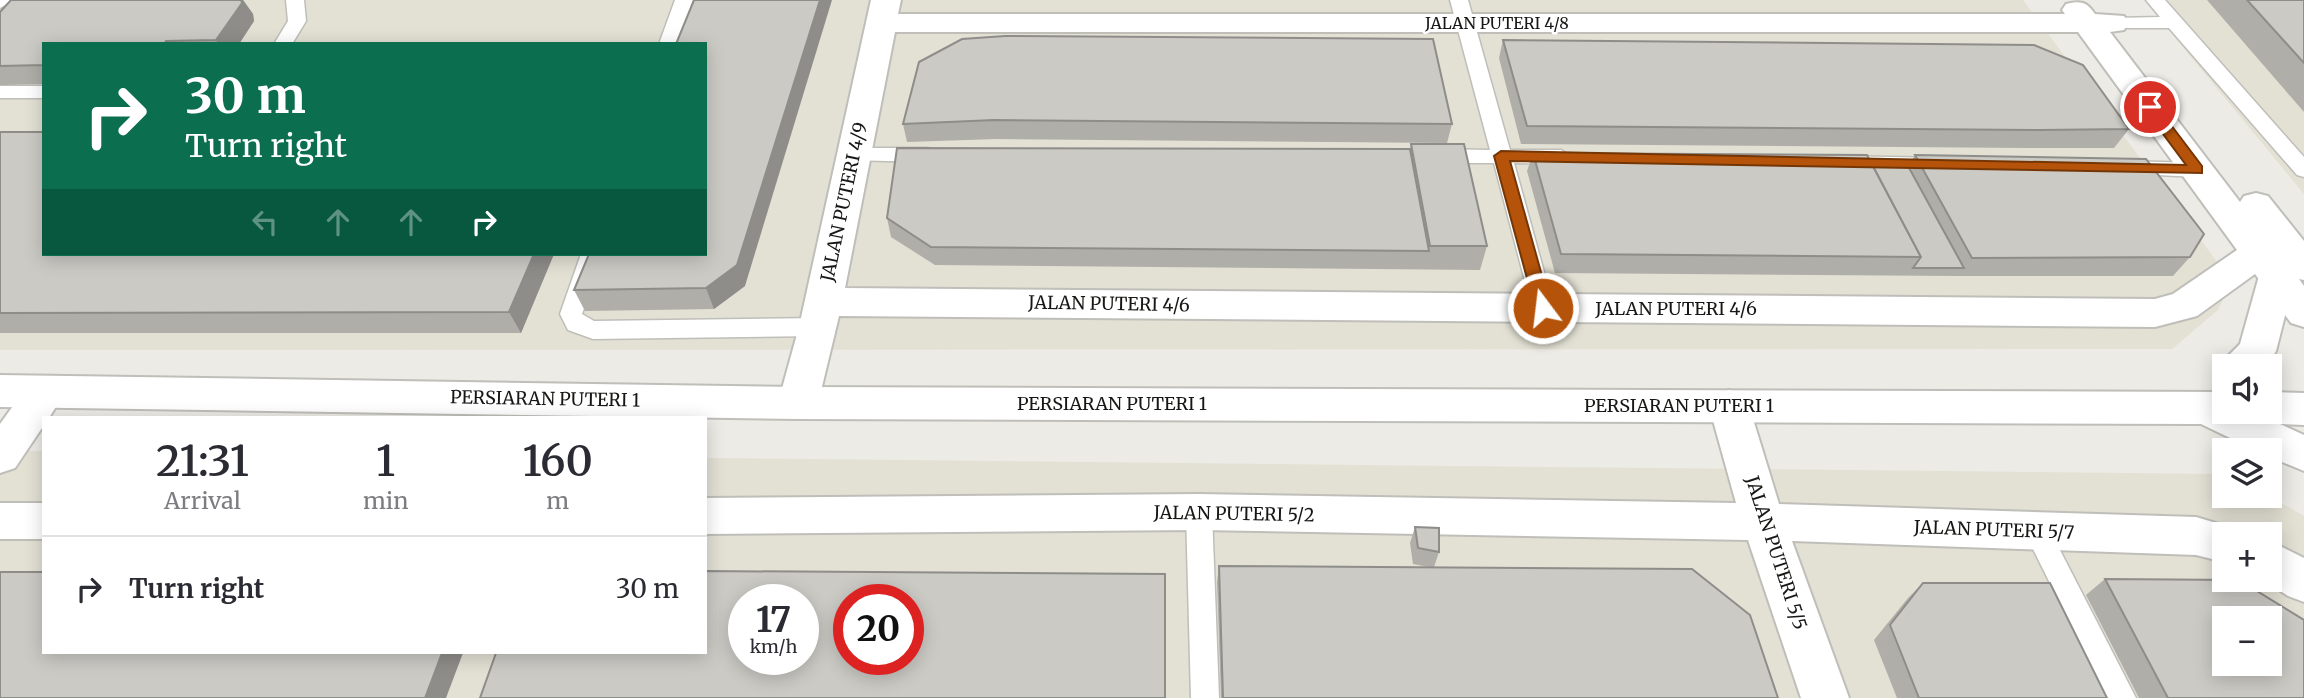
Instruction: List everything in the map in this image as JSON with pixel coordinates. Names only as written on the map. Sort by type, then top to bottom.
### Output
[{"type":"street","name":"JALAN PUTERI 4/8","points":[[883,12],[2091,12]]},
{"type":"street","name":"JALAN PUTERI 4/9","points":[[799,403],[821,315],[883,12]]},
{"type":"street","points":[[2091,12],[2197,170],[2280,265]]},
{"type":"street","points":[[2091,12],[2280,265],[2304,313]]},
{"type":"street","points":[[2254,354],[2280,265]]},
{"type":"street","name":"JALAN PUTERI 4/6","points":[[821,315],[1543,308],[2155,313],[2184,306],[2280,265]]},
{"type":"street","name":"PERSIARAN PUTERI 1","points":[[0,391],[799,403],[1730,406],[2212,401]]},
{"type":"street","points":[[0,456],[46,392]]},
{"type":"street","name":"JALAN PUTERI 5/5","points":[[1730,406],[1763,522],[1825,698]]},
{"type":"street","points":[[2282,408],[2304,409]]},
{"type":"street","points":[[2255,424],[2304,454]]},
{"type":"street","name":"JALAN PUTERI 5/2","points":[[707,516],[1199,512],[1763,522]]},
{"type":"street","points":[[0,522],[42,521]]},
{"type":"street","name":"JALAN PUTERI 5/7","points":[[1763,522],[2196,536],[2212,540]]},
{"type":"street","points":[[2282,568],[2304,582]]},
{"type":"lane","points":[[0,3],[5,0]]},
{"type":"lane","points":[[284,42],[297,21],[295,0]]},
{"type":"lane","points":[[669,42],[684,0]]},
{"type":"lane","points":[[2155,0],[2304,170]]},
{"type":"lane","points":[[1462,12],[1543,308]]},
{"type":"lane","points":[[2091,12],[2175,22]]},
{"type":"lane","points":[[0,92],[42,92]]},
{"type":"lane","points":[[854,155],[950,155]]},
{"type":"lane","points":[[1419,156],[1585,158]]},
{"type":"lane","points":[[1821,162],[1961,165]]},
{"type":"lane","points":[[2100,168],[2197,170]]},
{"type":"lane","points":[[591,256],[570,314],[576,324],[593,330],[821,315]]},
{"type":"lane","points":[[1199,512],[1205,698]]},
{"type":"lane","points":[[2037,531],[2122,698]]},
{"type":"shaded area","points":[[0,0],[2023,0],[2232,282],[2218,310],[2172,349],[0,350]]},
{"type":"shaded area","points":[[2144,0],[2304,0],[2304,194]]},
{"type":"shaded area","points":[[0,451],[42,451],[42,654],[707,654],[707,458],[2212,474],[2212,508],[2282,508],[2282,503],[2304,516],[2304,698],[0,698]]},
{"type":"building","points":[[11,0],[241,0],[242,3],[216,40],[42,42],[42,65],[0,66],[0,12]]},
{"type":"building","points":[[694,0],[820,0],[737,265],[706,288],[574,290],[588,256],[707,256],[707,42],[677,42]]},
{"type":"building","points":[[2247,0],[2304,0],[2304,63]]},
{"type":"building","points":[[1005,36],[1433,39],[1452,124],[994,120],[903,124],[919,62],[962,39]]},
{"type":"building","points":[[1503,40],[2034,45],[2083,65],[2129,129],[1527,126]]},
{"type":"building","points":[[0,132],[42,132],[42,256],[533,256],[509,312],[0,313]]},
{"type":"building","points":[[1411,144],[1464,144],[1487,246],[1430,246]]},
{"type":"building","points":[[897,148],[1410,149],[1429,251],[931,247],[887,218]]},
{"type":"building","points":[[1533,153],[1867,155],[1921,257],[1561,254]]},
{"type":"building","points":[[1915,155],[2146,159],[2204,234],[2190,257],[1972,258]]},
{"type":"building","points":[[1873,166],[1908,166],[1964,268],[1913,268],[1921,257]]},
{"type":"building","points":[[1415,527],[1439,528],[1439,552],[1418,548]]},
{"type":"building","points":[[1219,566],[1692,569],[1750,615],[1778,698],[1223,698]]},
{"type":"building","points":[[707,571],[1165,574],[1165,698],[480,698],[496,654],[707,654]]},
{"type":"building","points":[[0,572],[42,572],[42,654],[442,654],[425,698],[0,698]]},
{"type":"building","points":[[2105,579],[2212,580],[2212,592],[2258,592],[2281,606],[2212,606],[2212,676],[2282,676],[2282,606],[2304,620],[2304,698],[2168,698]]},
{"type":"building","points":[[1923,583],[2050,583],[2107,698],[1919,698],[1890,625]]},
{"type":"route","points":[[1543,308],[1501,156],[2197,170],[2150,107]]}]
